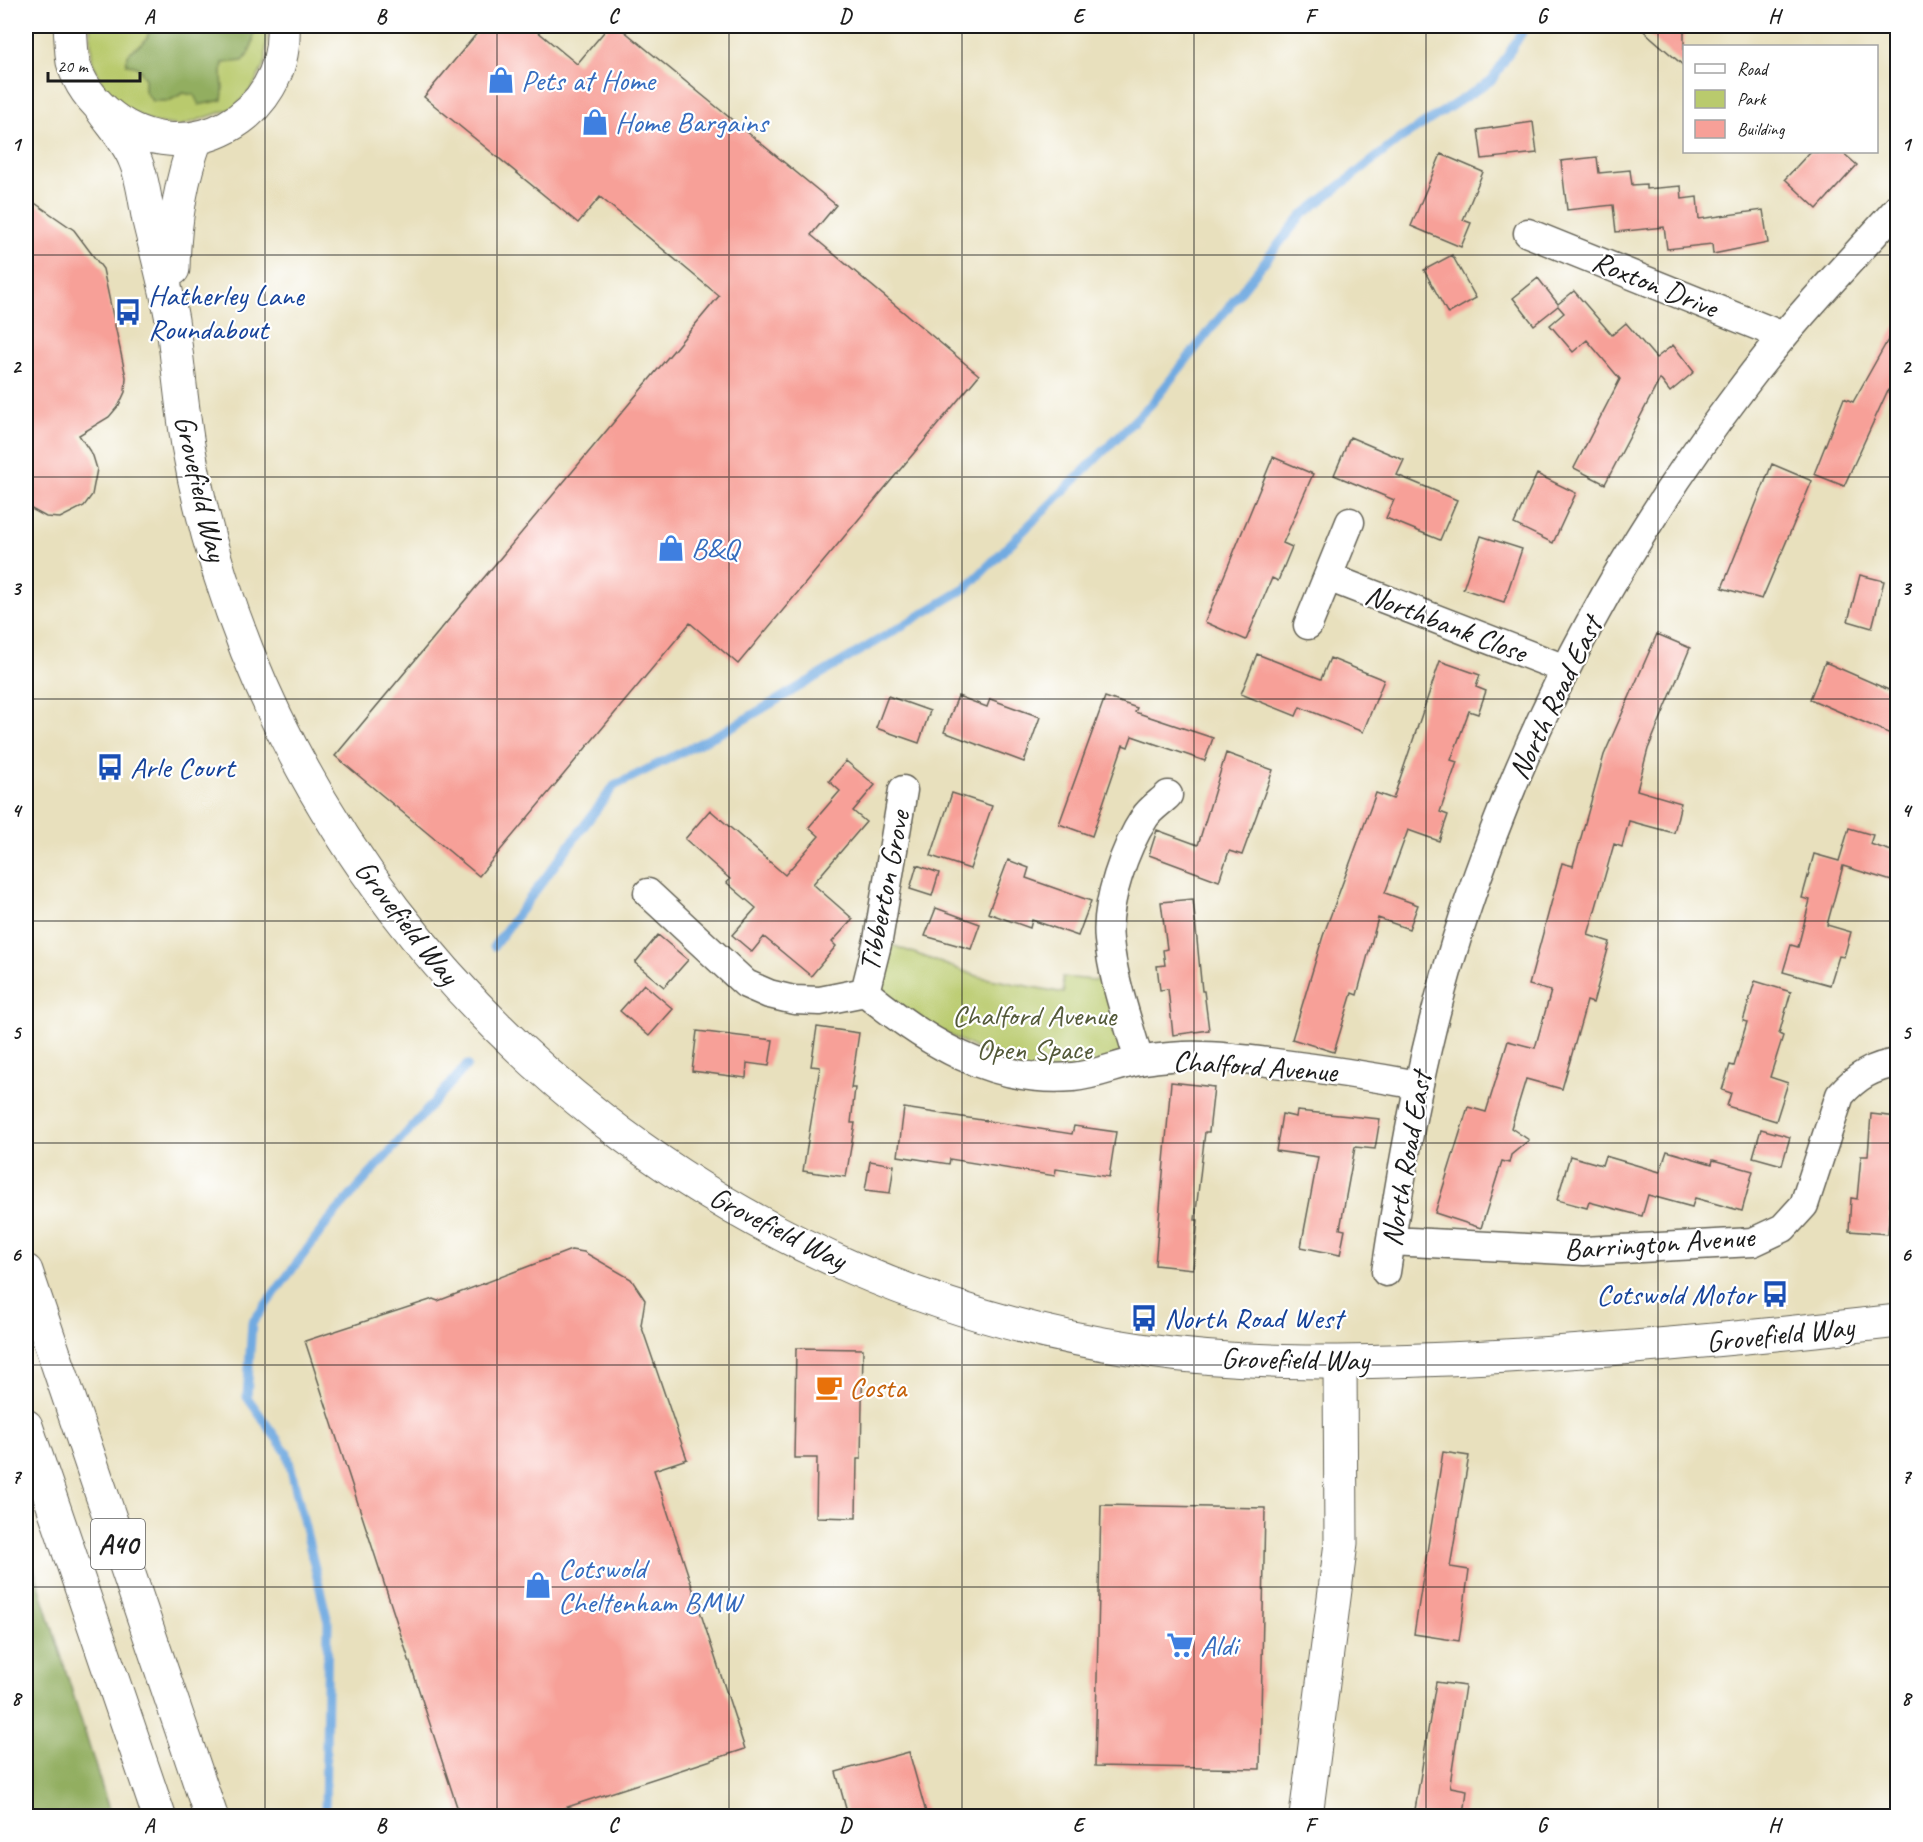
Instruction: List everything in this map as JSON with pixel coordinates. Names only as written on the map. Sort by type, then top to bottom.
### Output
[{"type":"main road","points":[[70,26],[74,62],[84,86],[100,107],[127,129],[160,139],[196,139],[221,131],[244,117],[268,90],[281,57],[283,26]]},
{"type":"main road","name":"Grovefield Way","points":[[100,107],[135,158],[172,319]]},
{"type":"main road","name":"Grovefield Way","points":[[196,139],[184,172],[174,222],[172,319],[178,387],[202,509],[224,585],[247,649],[273,711],[323,805],[384,898],[429,955],[478,1009],[522,1053],[592,1114],[703,1191],[798,1243],[906,1290],[1053,1334],[1142,1350],[1218,1358],[1340,1362],[1652,1347],[1898,1321]]},
{"type":"main road","name":"A40","points":[[26,1271],[211,1816]]},
{"type":"main road","points":[[1306,1816],[1341,1543],[1340,1362]]},
{"type":"main road","name":"A40","points":[[26,1426],[159,1816]]},
{"type":"street","name":"North Road East","points":[[1386,1272],[1418,1085],[1455,946],[1490,841],[1528,749],[1565,669],[1596,611],[1663,499],[1741,389],[1783,336],[1898,208]]},
{"type":"street","name":"Roxton Drive","points":[[1528,233],[1783,336]]},
{"type":"street","name":"Northbank Close","points":[[1308,625],[1350,522]]},
{"type":"street","name":"Northbank Close","points":[[1328,577],[1565,669]]},
{"type":"street","name":"Tibberton Grove","points":[[864,992],[878,940],[903,790]]},
{"type":"street","points":[[1139,1061],[1117,982],[1108,939],[1110,905],[1122,866],[1146,816],[1168,795]]},
{"type":"street","points":[[648,893],[746,984],[770,994],[794,1000],[831,1000],[864,992]]},
{"type":"street","name":"Chalford Avenue","points":[[864,992],[907,1026],[941,1048],[998,1069],[1032,1077],[1074,1077],[1139,1061],[1185,1056],[1240,1059],[1355,1073],[1418,1085]]},
{"type":"street","name":"Barrington Avenue","points":[[1391,1241],[1584,1251],[1753,1242],[1783,1228],[1804,1205],[1840,1095],[1852,1082],[1867,1072],[1898,1063]]},
{"type":"green space","points":[[90,26],[267,26],[266,61],[253,87],[234,108],[180,126],[152,122],[126,109],[105,89],[92,61]]},
{"type":"green space","points":[[147,26],[253,26],[254,36],[251,49],[243,61],[223,63],[222,100],[199,105],[194,95],[183,93],[169,101],[152,101],[145,91],[145,77],[137,67],[126,64],[130,53],[147,38]]},
{"type":"green space","name":"Chalford Avenue Open Space","points":[[878,940],[980,977],[1064,993],[1062,977],[1117,982],[1139,1061],[1032,1077],[865,992]]},
{"type":"green space","points":[[26,1543],[111,1816],[26,1816]]},
{"type":"building","name":"B&Q","points":[[483,26],[531,26],[577,64],[609,26],[618,26],[836,205],[811,235],[979,375],[738,664],[690,623],[479,876],[335,756],[719,296],[600,197],[578,223],[424,97]]},
{"type":"building","points":[[1638,26],[1684,26],[1683,65]]},
{"type":"building","points":[[1533,122],[1537,153],[1482,159],[1478,130]]},
{"type":"building","points":[[1809,153],[1843,153],[1857,165],[1817,209],[1785,179]]},
{"type":"building","points":[[1441,154],[1483,172],[1463,220],[1471,223],[1461,247],[1411,226]]},
{"type":"building","points":[[1597,157],[1599,173],[1630,170],[1632,185],[1646,184],[1646,189],[1681,186],[1682,199],[1697,197],[1699,219],[1763,210],[1768,243],[1713,254],[1712,244],[1667,249],[1664,227],[1616,232],[1613,205],[1567,210],[1561,161]]},
{"type":"building","points":[[26,197],[74,230],[103,269],[126,377],[125,392],[119,405],[109,417],[79,435],[93,456],[97,469],[92,495],[84,506],[60,518],[46,517],[26,506]]},
{"type":"building","points":[[1452,255],[1476,298],[1448,314],[1424,270]]},
{"type":"building","points":[[1538,278],[1558,304],[1574,291],[1612,335],[1626,323],[1656,358],[1673,345],[1694,372],[1670,392],[1660,379],[1605,484],[1574,468],[1620,379],[1587,340],[1573,352],[1550,325],[1564,313],[1558,306],[1534,325],[1513,298]]},
{"type":"building","points":[[1898,322],[1898,395],[1888,390],[1844,486],[1814,474],[1844,398],[1853,402]]},
{"type":"building","points":[[1350,437],[1404,460],[1397,475],[1457,500],[1440,540],[1386,518],[1394,500],[1334,475]]},
{"type":"building","points":[[1273,457],[1313,474],[1283,543],[1292,547],[1278,581],[1272,578],[1246,640],[1205,622]]},
{"type":"building","points":[[1772,464],[1812,481],[1762,599],[1722,588]]},
{"type":"building","points":[[1537,474],[1576,493],[1553,543],[1514,524]]},
{"type":"building","points":[[1481,536],[1522,549],[1504,602],[1463,589]]},
{"type":"building","points":[[1860,575],[1884,581],[1872,628],[1848,621]]},
{"type":"building","points":[[1657,634],[1690,648],[1648,749],[1637,790],[1681,803],[1674,833],[1629,821],[1622,847],[1614,844],[1588,935],[1610,942],[1593,1003],[1587,1001],[1562,1089],[1526,1079],[1511,1128],[1529,1140],[1511,1155],[1509,1163],[1502,1161],[1481,1228],[1435,1213],[1468,1107],[1486,1112],[1508,1041],[1535,1048],[1551,991],[1529,985],[1562,863],[1573,866],[1604,755]]},
{"type":"building","points":[[1257,654],[1321,679],[1330,658],[1384,680],[1363,732],[1300,707],[1296,716],[1241,694]]},
{"type":"building","points":[[1440,661],[1480,675],[1476,687],[1486,691],[1478,714],[1469,711],[1451,760],[1457,762],[1440,812],[1448,815],[1439,841],[1408,830],[1385,893],[1418,905],[1409,929],[1378,918],[1357,995],[1352,993],[1334,1052],[1292,1039],[1323,936],[1376,793],[1393,799]]},
{"type":"building","points":[[1825,662],[1898,694],[1898,737],[1810,699]]},
{"type":"building","points":[[888,696],[930,711],[919,743],[876,728]]},
{"type":"building","points":[[958,696],[987,707],[990,699],[1040,717],[1024,762],[944,732]]},
{"type":"building","points":[[1105,697],[1137,708],[1135,712],[1213,738],[1205,761],[1132,736],[1128,747],[1123,745],[1092,836],[1059,824]]},
{"type":"building","points":[[1226,753],[1273,770],[1242,855],[1229,851],[1219,881],[1149,855],[1157,830],[1198,845]]},
{"type":"building","points":[[846,761],[875,785],[853,811],[866,822],[813,884],[853,919],[832,942],[836,946],[811,976],[764,937],[752,952],[732,935],[756,908],[727,883],[730,879],[685,839],[710,810],[785,875],[819,836],[809,827],[840,791],[829,781]]},
{"type":"building","points":[[952,793],[992,806],[970,869],[931,856]]},
{"type":"building","points":[[1849,828],[1873,835],[1870,844],[1898,853],[1898,883],[1843,866],[1827,925],[1851,932],[1844,957],[1839,956],[1830,985],[1783,972],[1791,945],[1798,947],[1810,900],[1802,898],[1814,854],[1839,861]]},
{"type":"building","points":[[1008,860],[1029,868],[1026,878],[1091,901],[1078,936],[1032,920],[1030,928],[988,913]]},
{"type":"building","points":[[917,865],[939,873],[932,896],[910,889]]},
{"type":"building","points":[[1193,899],[1202,991],[1204,991],[1209,1030],[1173,1035],[1168,989],[1160,990],[1157,966],[1165,965],[1163,950],[1167,949],[1161,902]]},
{"type":"building","points":[[936,908],[980,924],[971,949],[925,936]]},
{"type":"building","points":[[658,935],[688,960],[664,987],[635,963]]},
{"type":"building","points":[[1755,981],[1791,992],[1779,1034],[1783,1036],[1770,1077],[1788,1083],[1776,1121],[1727,1106],[1731,1093],[1722,1090],[1730,1065],[1734,1066],[1747,1022],[1743,1021]]},
{"type":"building","points":[[644,984],[673,1009],[649,1036],[620,1011]]},
{"type":"building","points":[[817,1027],[859,1033],[851,1088],[855,1088],[851,1123],[855,1123],[846,1177],[803,1171],[820,1067],[811,1066]]},
{"type":"building","points":[[697,1031],[773,1040],[769,1066],[747,1063],[746,1078],[692,1071]]},
{"type":"building","points":[[1171,1082],[1214,1087],[1209,1132],[1205,1132],[1195,1220],[1198,1220],[1193,1269],[1155,1265]]},
{"type":"building","points":[[904,1108],[1072,1134],[1074,1126],[1116,1132],[1109,1177],[1056,1169],[1055,1176],[950,1159],[949,1164],[898,1156]]},
{"type":"building","points":[[1297,1111],[1380,1119],[1375,1149],[1355,1147],[1340,1229],[1345,1230],[1340,1255],[1301,1247],[1318,1157],[1276,1151],[1282,1114],[1296,1117]]},
{"type":"building","points":[[1871,1114],[1898,1117],[1898,1191],[1891,1191],[1888,1234],[1849,1231],[1851,1198],[1857,1199],[1861,1156],[1868,1156]]},
{"type":"building","points":[[1761,1129],[1790,1137],[1782,1165],[1753,1157]]},
{"type":"building","points":[[1667,1151],[1712,1164],[1713,1160],[1753,1171],[1742,1211],[1695,1198],[1692,1207],[1648,1195],[1642,1216],[1589,1202],[1587,1208],[1557,1200],[1570,1156],[1602,1165],[1605,1156],[1660,1172]]},
{"type":"building","points":[[870,1161],[894,1165],[890,1193],[865,1190]]},
{"type":"building","name":"Cotswold Cheltenham BMW","points":[[571,1250],[584,1252],[631,1279],[645,1300],[641,1325],[687,1459],[654,1470],[745,1749],[540,1816],[460,1816],[305,1341],[433,1299],[438,1301]]},
{"type":"building","name":"Costa","points":[[796,1348],[863,1349],[861,1459],[857,1459],[856,1518],[816,1517],[817,1458],[794,1458]]},
{"type":"building","points":[[1443,1452],[1469,1456],[1450,1567],[1469,1570],[1459,1641],[1414,1634]]},
{"type":"building","name":"Aldi","points":[[1101,1505],[1265,1508],[1260,1769],[1095,1766]]},
{"type":"building","points":[[1436,1682],[1465,1686],[1450,1784],[1451,1787],[1467,1790],[1464,1816],[1414,1816]]},
{"type":"building","points":[[909,1752],[927,1816],[848,1816],[836,1772]]},
{"type":"waterway","points":[[494,946],[614,786],[730,728],[966,588],[1152,403],[1301,216],[1400,139],[1492,80],[1526,26]]},
{"type":"waterway","points":[[325,1816],[328,1622],[287,1453],[247,1397],[252,1323],[330,1219],[467,1065]]},
{"type":"place","name":"Pets at Home","points":[[501,80]]},
{"type":"place","name":"Home Bargains","points":[[595,122]]},
{"type":"place","name":"Hatherley Lane Roundabout","points":[[128,312]]},
{"type":"place","name":"B&Q","points":[[671,548]]},
{"type":"place","name":"Arle Court","points":[[110,767]]},
{"type":"place","name":"Cotswold Motor","points":[[1775,1294]]},
{"type":"place","name":"North Road West","points":[[1144,1318]]},
{"type":"place","name":"Costa","points":[[829,1387]]},
{"type":"place","name":"Cotswold Cheltenham BMW","points":[[538,1585]]},
{"type":"place","name":"Aldi","points":[[1180,1645]]}]
